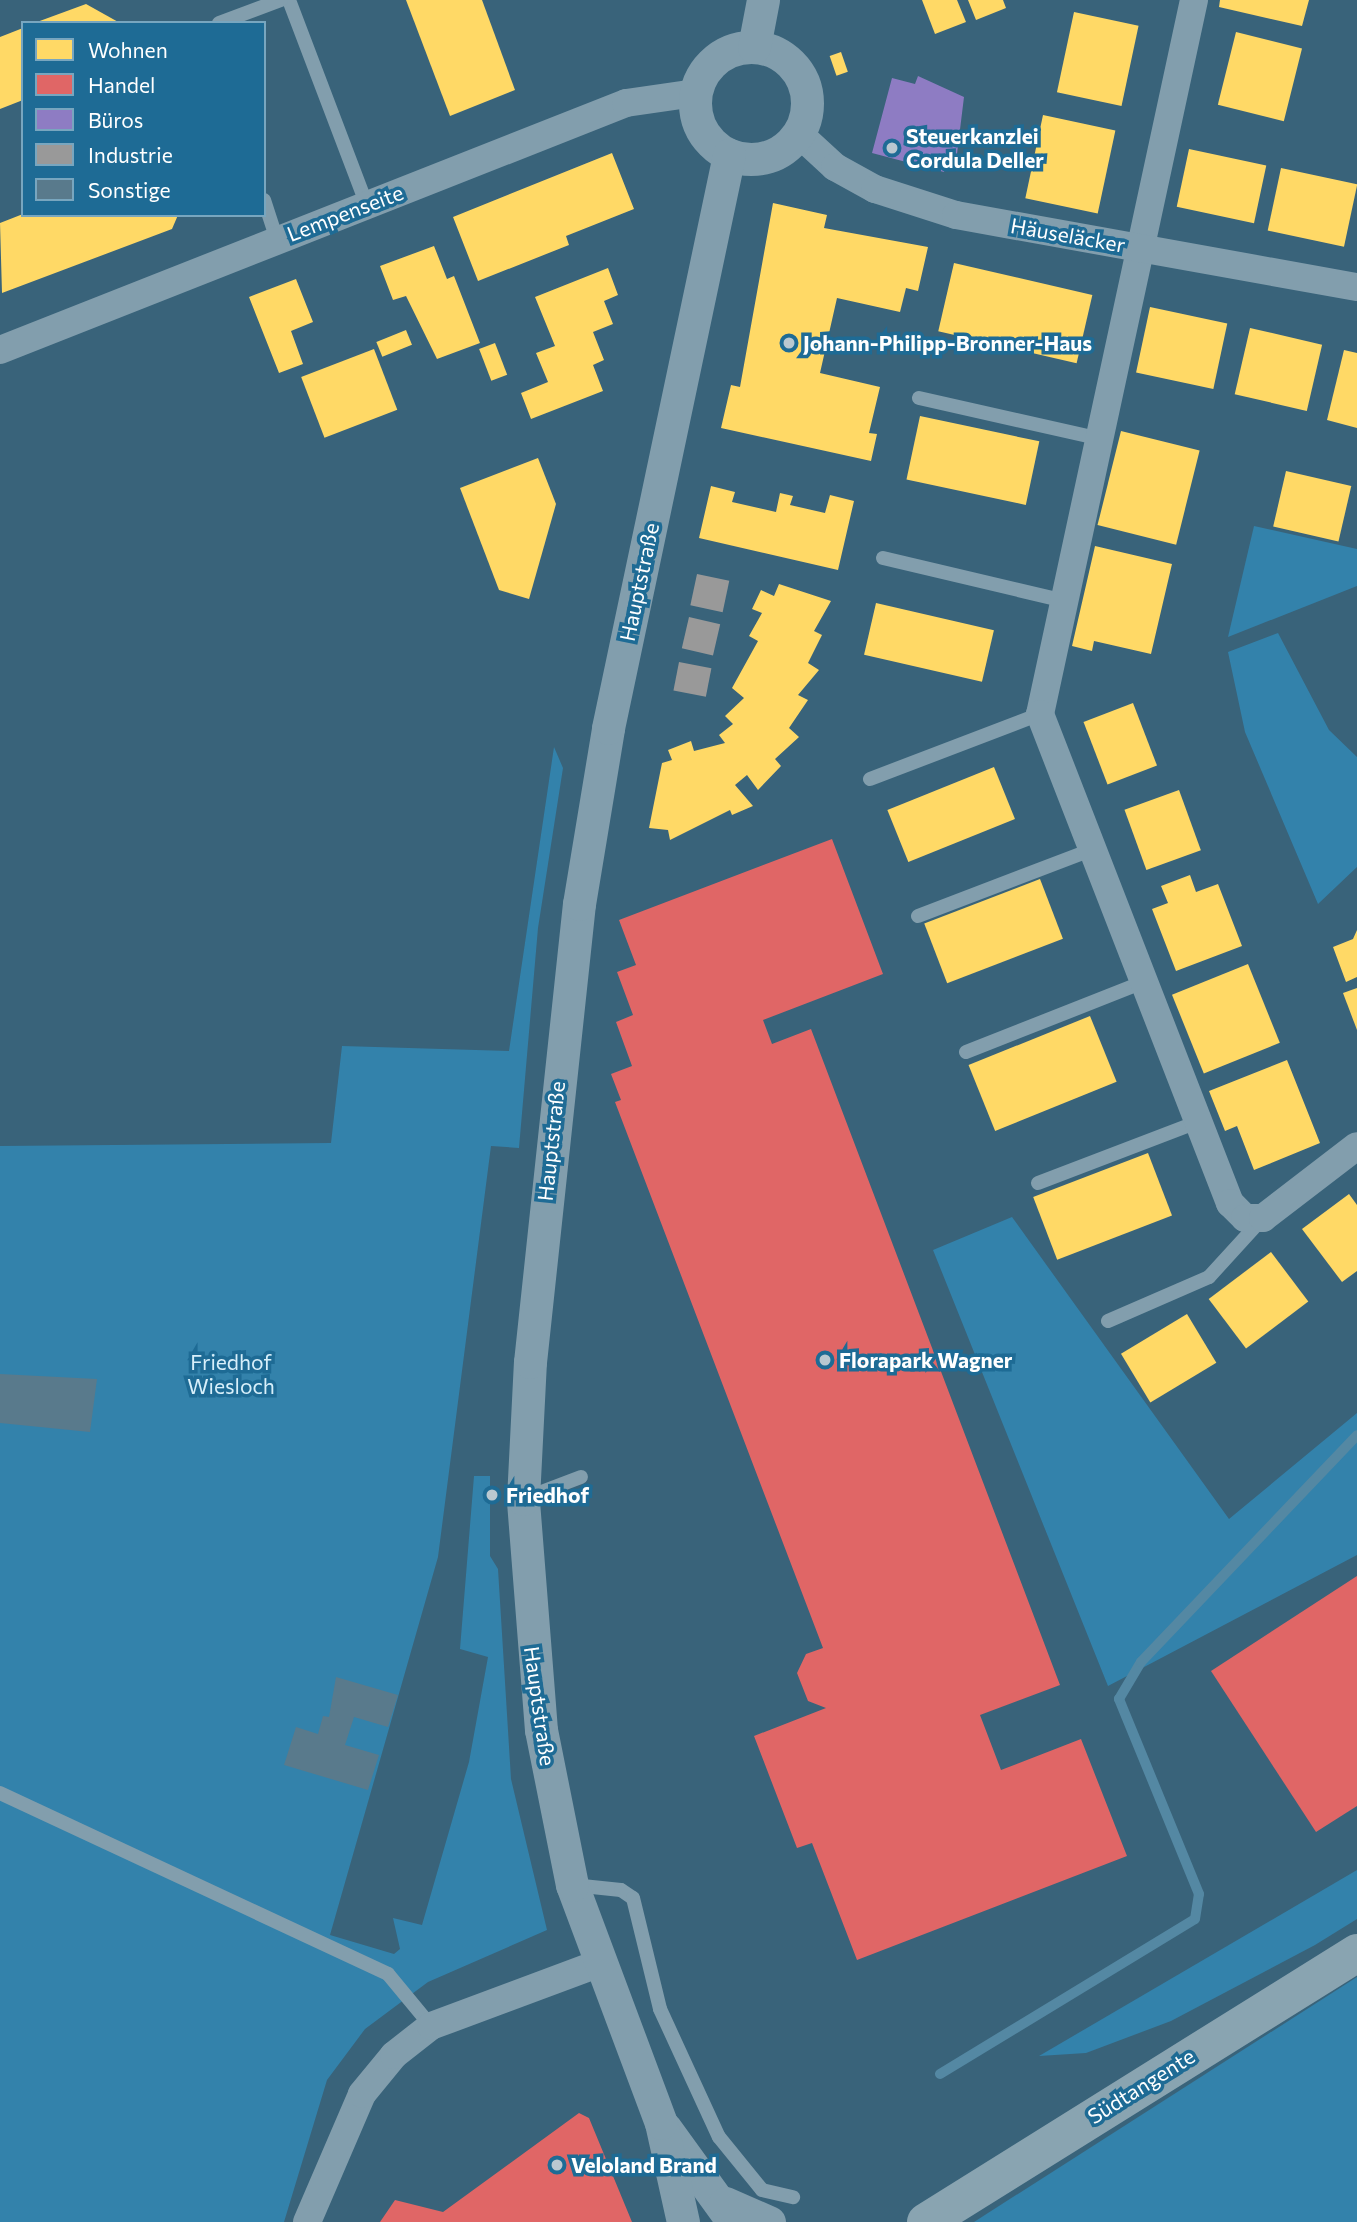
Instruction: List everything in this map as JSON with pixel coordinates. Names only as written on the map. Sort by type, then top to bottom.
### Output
[{"type":"main road","name":"Südtangente","points":[[926,2222],[1357,1953]]},
{"type":"street","points":[[754,47],[764,0]]},
{"type":"street","points":[[1194,0],[1143,248],[1096,438],[1060,600],[1040,714],[1195,1123],[1230,1203],[1245,1219],[1263,1218],[1357,1146]]},
{"type":"street","points":[[754,47],[789,62],[804,83],[807,109],[798,133],[768,157],[729,155],[698,123],[695,93],[716,59],[754,47]]},
{"type":"street","name":"Lempenseite","points":[[0,350],[626,103],[695,93]]},
{"type":"street","name":"Häuseläcker","points":[[798,133],[835,167],[875,189],[956,215],[1357,287]]},
{"type":"street","name":"Hauptstraße","points":[[683,2222],[661,2123],[598,1964],[572,1885],[541,1730],[523,1499],[530,1362],[579,904],[608,727],[729,155]]},
{"type":"street","points":[[307,2222],[362,2094],[394,2055],[432,2026],[598,1964]]},
{"type":"street","name":"Hauptstraße","points":[[661,2123],[729,2213]]},
{"type":"street","points":[[729,2213],[768,2222]]},
{"type":"lane","points":[[224,21],[281,0]]},
{"type":"lane","points":[[289,0],[367,205]]},
{"type":"lane","points":[[266,206],[277,240]]},
{"type":"lane","points":[[919,398],[1096,438]]},
{"type":"lane","points":[[883,558],[1060,600]]},
{"type":"lane","points":[[870,779],[1040,714]]},
{"type":"lane","points":[[918,916],[1091,849]]},
{"type":"lane","points":[[967,1052],[1141,983]]},
{"type":"lane","points":[[1038,1183],[1195,1123]]},
{"type":"lane","points":[[1108,1321],[1209,1277],[1263,1218]]},
{"type":"lane","points":[[523,1499],[581,1477]]},
{"type":"lane","points":[[0,1793],[388,1973],[432,2026]]},
{"type":"lane","points":[[572,1885],[621,1891],[633,1898],[660,2009],[719,2137],[762,2190],[793,2197]]},
{"type":"green space","points":[[1254,526],[1357,549],[1357,586],[1228,637]]},
{"type":"green space","points":[[1278,633],[1329,730],[1357,757],[1357,867],[1318,904],[1245,732],[1228,652]]},
{"type":"green space","name":"Friedhof Wiesloch","points":[[554,747],[563,768],[538,928],[519,1148],[491,1146],[438,1557],[330,1935],[394,1954],[400,1949],[393,1918],[422,1925],[469,1762],[488,1657],[460,1649],[474,1476],[490,1476],[490,1556],[498,1569],[511,1779],[547,1930],[428,1982],[365,2029],[327,2080],[284,2222],[0,2222],[0,1146],[331,1143],[342,1046],[509,1051]]},
{"type":"green space","points":[[1012,1217],[1229,1519],[1357,1413],[1357,1555],[1108,1686],[933,1250]]},
{"type":"green space","points":[[1357,1870],[1357,1919],[1315,1945],[1171,2021],[1086,2053],[1039,2056]]},
{"type":"green space","points":[[1357,1977],[1357,2222],[974,2222]]},
{"type":"building: Wohnen","points":[[406,0],[482,0],[515,90],[450,116]]},
{"type":"building: Wohnen","points":[[922,0],[957,0],[966,22],[935,34]]},
{"type":"building: Wohnen","points":[[968,0],[1003,0],[1006,8],[976,20]]},
{"type":"building: Wohnen","points":[[1220,0],[1309,0],[1302,26],[1219,7]]},
{"type":"building: Wohnen","points":[[86,4],[116,21],[40,21]]},
{"type":"building: Wohnen","points":[[1074,12],[1139,26],[1122,106],[1057,92]]},
{"type":"building: Wohnen","points":[[21,29],[21,101],[0,109],[0,37]]},
{"type":"building: Wohnen","points":[[1236,32],[1302,48],[1284,121],[1218,105]]},
{"type":"building: Wohnen","points":[[841,52],[848,72],[836,76],[830,56]]},
{"type":"building: Wohnen","points":[[1043,115],[1115,130],[1098,214],[1025,198]]},
{"type":"building: Wohnen","points":[[1189,149],[1266,165],[1254,223],[1177,207]]},
{"type":"building: Wohnen","points":[[612,153],[634,209],[566,236],[569,245],[478,281],[453,217]]},
{"type":"building: Wohnen","points":[[1281,168],[1357,184],[1344,247],[1268,231]]},
{"type":"building: Wohnen","name":"Johann-Philipp-Bronner-Haus","points":[[773,203],[827,215],[824,228],[928,247],[918,291],[906,288],[900,312],[837,298],[820,373],[880,387],[869,433],[877,434],[871,461],[721,428],[731,385],[740,387]]},
{"type":"building: Wohnen","points":[[21,215],[21,217],[177,217],[172,229],[2,293],[0,223]]},
{"type":"building: Wohnen","points":[[434,246],[447,279],[454,276],[480,343],[437,359],[406,296],[393,300],[380,266]]},
{"type":"building: Wohnen","points":[[954,263],[1092,295],[1077,363],[938,331]]},
{"type":"building: Wohnen","points":[[608,268],[618,295],[604,301],[613,324],[593,332],[604,360],[593,365],[603,391],[531,419],[521,393],[548,382],[536,353],[555,346],[535,297]]},
{"type":"building: Wohnen","points":[[296,279],[313,322],[291,331],[303,364],[279,373],[249,297]]},
{"type":"building: Wohnen","points":[[1150,307],[1227,323],[1213,389],[1136,373]]},
{"type":"building: Wohnen","points":[[1250,328],[1322,345],[1307,411],[1235,394]]},
{"type":"building: Wohnen","points":[[406,330],[412,345],[382,357],[376,342]]},
{"type":"building: Wohnen","points":[[495,343],[507,375],[491,381],[479,349]]},
{"type":"building: Wohnen","points":[[374,349],[397,410],[324,438],[301,377]]},
{"type":"building: Wohnen","points":[[1344,350],[1357,353],[1357,428],[1327,420]]},
{"type":"building: Wohnen","points":[[920,416],[1039,441],[1026,505],[906,480]]},
{"type":"building: Wohnen","points":[[1121,431],[1200,451],[1176,545],[1098,525]]},
{"type":"building: Wohnen","points":[[538,458],[556,504],[529,599],[499,590],[460,488]]},
{"type":"building: Wohnen","points":[[1286,471],[1351,486],[1338,542],[1273,527]]},
{"type":"building: Wohnen","points":[[711,486],[735,492],[732,502],[776,512],[780,493],[793,496],[790,505],[825,513],[830,495],[854,501],[838,570],[699,538]]},
{"type":"building: Wohnen","points":[[1095,546],[1172,564],[1151,654],[1094,641],[1092,651],[1072,646]]},
{"type":"building: Wohnen","points":[[779,584],[831,601],[814,631],[822,635],[808,663],[819,670],[798,695],[808,700],[789,728],[799,737],[775,759],[781,766],[758,790],[747,775],[735,785],[753,806],[732,815],[730,810],[670,840],[668,830],[649,828],[662,763],[672,760],[668,750],[691,741],[694,751],[725,743],[719,735],[733,724],[725,716],[744,698],[732,688],[758,641],[749,636],[762,613],[752,609],[761,590],[774,596]]},
{"type":"building: Wohnen","points":[[876,603],[994,630],[982,682],[864,655]]},
{"type":"building: Wohnen","points":[[1133,703],[1157,766],[1108,785],[1084,722]]},
{"type":"building: Wohnen","points":[[994,767],[1015,819],[908,862],[887,810]]},
{"type":"building: Wohnen","points":[[1179,790],[1201,850],[1146,870],[1124,810]]},
{"type":"building: Wohnen","points":[[1190,875],[1196,892],[1218,884],[1242,946],[1176,971],[1152,909],[1168,903],[1161,886]]},
{"type":"building: Wohnen","points":[[1040,879],[1063,939],[947,983],[924,923]]},
{"type":"building: Wohnen","points":[[1357,930],[1357,977],[1346,982],[1333,947],[1353,939]]},
{"type":"building: Wohnen","points":[[1248,964],[1280,1043],[1204,1074],[1172,995]]},
{"type":"building: Wohnen","points":[[1357,988],[1357,1030],[1343,993]]},
{"type":"building: Wohnen","points":[[1090,1016],[1117,1082],[995,1131],[969,1065]]},
{"type":"building: Wohnen","points":[[1287,1060],[1320,1143],[1254,1170],[1237,1126],[1225,1131],[1209,1091]]},
{"type":"building: Wohnen","points":[[1148,1153],[1172,1216],[1057,1260],[1033,1197]]},
{"type":"building: Wohnen","points":[[1349,1194],[1357,1205],[1357,1271],[1342,1282],[1302,1229]]},
{"type":"building: Wohnen","points":[[1271,1252],[1308,1302],[1246,1348],[1209,1299]]},
{"type":"building: Wohnen","points":[[1187,1314],[1216,1363],[1150,1403],[1121,1354]]},
{"type":"building: Handel","points":[[832,839],[883,974],[763,1020],[772,1044],[811,1029],[1060,1685],[980,1715],[1001,1770],[1081,1739],[1127,1856],[857,1960],[812,1843],[797,1848],[754,1736],[826,1708],[808,1701],[797,1673],[806,1654],[823,1648],[615,1102],[621,1100],[611,1074],[632,1066],[616,1022],[633,1015],[617,972],[636,965],[619,920]]},
{"type":"building: Handel","points":[[1357,1576],[1357,1806],[1316,1832],[1211,1671]]},
{"type":"building: Handel","name":"Veloland Brand","points":[[579,2113],[589,2118],[632,2222],[380,2222],[395,2200],[443,2212]]},
{"type":"building: Büros","points":[[918,76],[964,97],[957,154],[949,152],[944,172],[872,153],[892,78],[915,84]]},
{"type":"building: Industrie","points":[[697,574],[729,581],[723,612],[690,605]]},
{"type":"building: Industrie","points":[[689,617],[720,624],[713,655],[682,648]]},
{"type":"building: Industrie","points":[[679,662],[711,668],[706,697],[673,690]]},
{"type":"building: Sonstige","points":[[0,1374],[97,1379],[90,1432],[0,1423]]},
{"type":"building: Sonstige","points":[[336,1677],[398,1695],[388,1727],[354,1717],[345,1745],[379,1755],[368,1790],[284,1765],[296,1727],[318,1734],[323,1716],[329,1717]]},
{"type":"waterway","points":[[940,2074],[1195,1919],[1199,1894],[1119,1699],[1141,1662],[1357,1435]]},
{"type":"place","name":"Steuerkanzlei Cordula Deller","points":[[892,148]]},
{"type":"place","name":"Johann-Philipp-Bronner-Haus","points":[[789,343]]},
{"type":"place","name":"Florapark Wagner","points":[[825,1360]]},
{"type":"place","name":"Friedhof","points":[[492,1495]]},
{"type":"place","name":"Veloland Brand","points":[[557,2165]]}]
